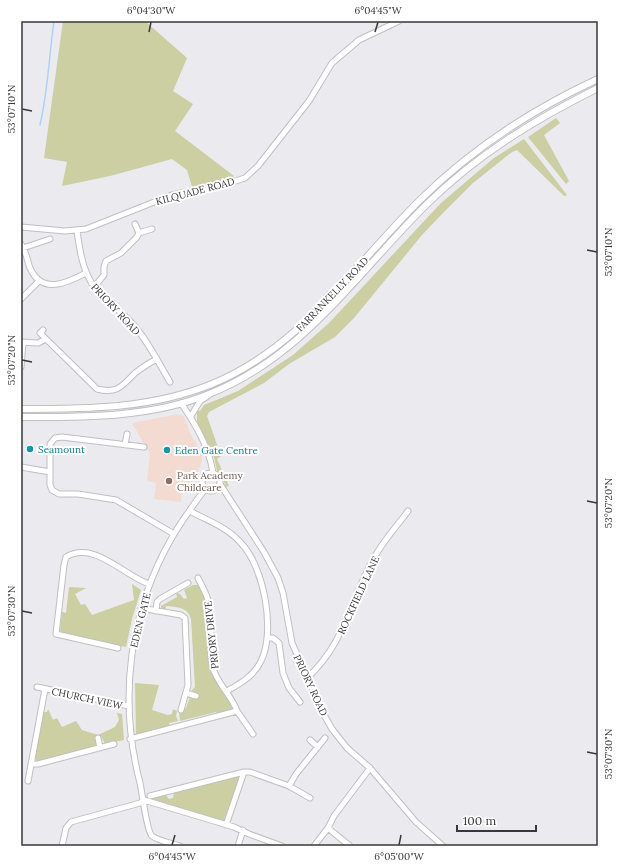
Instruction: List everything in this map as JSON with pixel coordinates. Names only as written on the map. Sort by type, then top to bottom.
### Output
[{"type":"main road","name":"FARRANKELLY ROAD","points":[[21,409],[110,407],[161,400],[212,384],[253,363],[276,348],[318,311],[421,199],[468,157],[532,113],[598,79]]},
{"type":"main road","name":"FARRANKELLY ROAD","points":[[21,417],[120,415],[181,403],[209,394],[261,367],[305,334],[427,205],[468,168],[530,124],[598,88]]},
{"type":"street","name":"KILQUADE ROAD","points":[[21,227],[77,230],[101,224],[172,195],[229,183],[248,176],[309,102],[332,63],[359,40],[399,21]]},
{"type":"street","points":[[135,224],[139,233]]},
{"type":"street","points":[[94,288],[104,275],[106,261],[121,253],[139,233],[152,229]]},
{"type":"street","name":"PRIORY ROAD","points":[[77,230],[81,257],[86,273],[94,288],[131,322],[170,382]]},
{"type":"street","points":[[50,239],[22,246],[30,269],[39,281],[52,285],[62,284],[86,273]]},
{"type":"street","points":[[21,299],[39,281]]},
{"type":"street","points":[[43,330],[40,333],[93,385],[101,390],[119,389],[136,373],[157,360]]},
{"type":"street","points":[[21,367],[22,342],[38,343],[46,339]]},
{"type":"street","points":[[191,416],[200,401],[209,394]]},
{"type":"street","points":[[181,403],[191,416],[210,456],[213,473]]},
{"type":"street","points":[[125,445],[126,434]]},
{"type":"street","points":[[144,447],[62,437],[55,438],[50,444],[50,485],[52,490],[59,494],[78,494],[109,498],[174,534]]},
{"type":"street","points":[[21,467],[50,472]]},
{"type":"street","points":[[215,491],[220,484],[218,476],[213,473],[206,474],[202,485],[205,489],[210,492],[215,491],[228,493]]},
{"type":"street","name":"PRIORY ROAD","points":[[220,484],[228,493],[244,523],[264,552],[278,578],[283,593],[289,634],[323,713],[347,748],[370,768],[416,822],[443,846]]},
{"type":"street","name":"EDEN GATE","points":[[180,846],[150,835],[144,800],[130,739],[129,706],[132,649],[141,608],[149,584],[174,534],[205,489]]},
{"type":"street","points":[[190,511],[230,532],[252,557],[264,596],[267,612],[267,638],[265,652],[255,671],[246,680],[227,691]]},
{"type":"street","name":"ROCKFIELD LANE","points":[[307,678],[319,667],[332,651],[374,558],[408,511]]},
{"type":"street","points":[[118,648],[56,634],[66,557],[79,552],[96,555],[149,584]]},
{"type":"street","name":"PRIORY DRIVE","points":[[198,578],[207,598],[209,608],[212,666],[221,686],[227,691],[237,711],[253,734]]},
{"type":"street","points":[[156,611],[160,599],[188,583]]},
{"type":"street","points":[[141,608],[181,615],[185,618],[188,684],[181,710]]},
{"type":"street","points":[[267,638],[273,638],[279,643],[283,673],[289,688],[300,702]]},
{"type":"street","name":"CHURCH VIEW","points":[[37,687],[129,706]]},
{"type":"street","name":"CHURCH VIEW","points":[[28,781],[45,689]]},
{"type":"street","points":[[186,693],[196,696]]},
{"type":"street","points":[[130,739],[237,711]]},
{"type":"street","points":[[98,738],[100,748]]},
{"type":"street","points":[[289,786],[296,774],[325,738]]},
{"type":"street","points":[[310,740],[318,747]]},
{"type":"street","points":[[31,764],[38,764],[114,744]]},
{"type":"street","points":[[314,846],[328,828],[331,819],[370,768]]},
{"type":"street","points":[[226,825],[244,772]]},
{"type":"street","points":[[150,796],[244,772],[250,772],[289,786],[310,798]]},
{"type":"street","points":[[62,846],[66,828],[71,822],[140,803],[144,800],[243,830],[274,845],[282,846]]},
{"type":"street","points":[[328,828],[350,846]]},
{"type":"street","points":[[238,846],[243,830]]},
{"type":"shaded area","name":"Eden Gate Centre","points":[[178,414],[183,416],[186,421],[189,431],[202,454],[202,461],[195,480],[196,485],[183,482],[181,502],[154,499],[156,483],[147,481],[150,454],[132,423]]},
{"type":"green space","points":[[63,21],[145,21],[187,58],[173,91],[193,104],[175,131],[234,176],[227,181],[192,187],[187,170],[172,159],[110,176],[62,186],[67,162],[44,158]]},
{"type":"green space","points":[[556,118],[560,123],[544,135],[569,181],[566,184],[528,137]]},
{"type":"green space","points":[[524,139],[567,195],[564,196],[517,150],[512,152],[473,183],[422,235],[354,318],[335,337],[289,364],[264,383],[209,412],[207,416],[221,456],[217,459],[229,486],[226,487],[221,474],[217,471],[214,457],[197,422],[197,410],[200,411],[204,405],[238,391],[293,355],[329,323],[441,203],[494,158]]},
{"type":"green space","points":[[132,584],[141,590],[132,619],[126,647],[60,632],[62,612],[66,613],[69,587],[86,588],[75,594],[81,605],[85,604],[92,615],[134,600]]},
{"type":"green space","points":[[193,585],[199,585],[206,600],[209,617],[209,656],[217,682],[232,702],[233,710],[217,715],[216,712],[180,721],[179,712],[186,708],[190,697],[197,698],[199,694],[191,691],[195,687],[191,619],[190,615],[182,608],[166,606],[165,610],[161,608],[161,606],[177,597],[176,593],[180,594],[184,599],[187,598],[184,590]]},
{"type":"green space","points":[[135,683],[159,685],[152,710],[168,715],[172,714],[173,709],[177,711],[176,716],[178,721],[169,723],[170,727],[136,735]]},
{"type":"green space","points":[[48,709],[53,720],[57,718],[62,727],[76,721],[82,730],[98,735],[115,727],[119,720],[117,713],[122,714],[124,740],[105,744],[101,736],[96,737],[96,747],[37,761],[35,758],[43,712],[47,712]]},
{"type":"green space","points":[[239,776],[241,777],[225,822],[149,799],[165,794],[169,799],[173,798],[174,792]]},
{"type":"waterway","points":[[40,125],[47,86],[54,21]]},
{"type":"place","name":"Seamount","points":[[30,449]]},
{"type":"place","name":"Eden Gate Centre","points":[[167,450]]},
{"type":"place","name":"Park Academy Childcare","points":[[169,481]]}]
